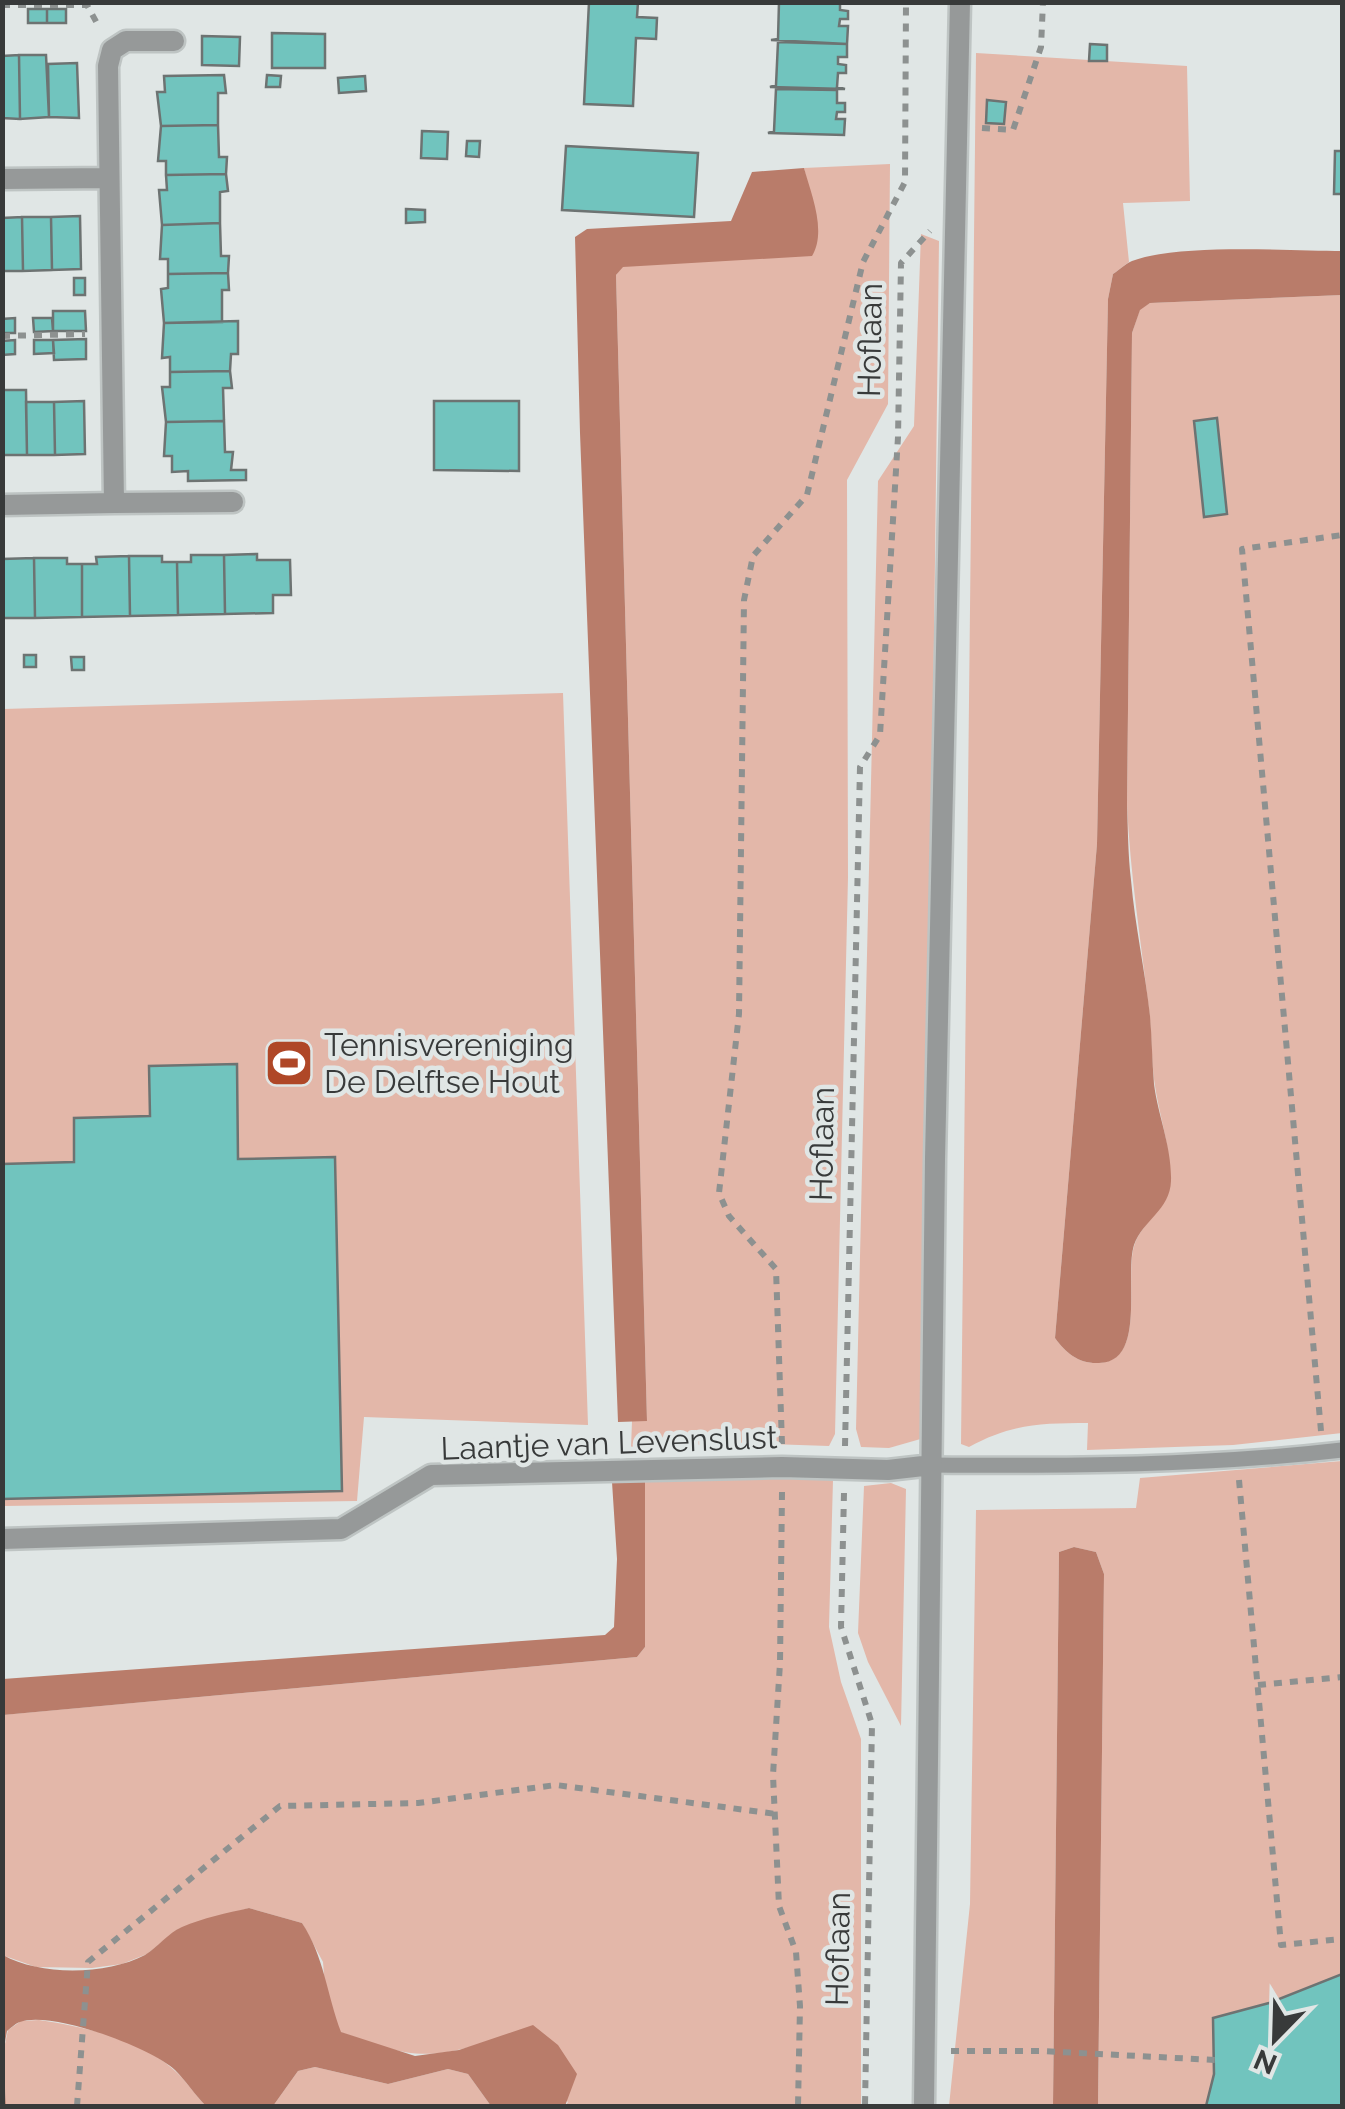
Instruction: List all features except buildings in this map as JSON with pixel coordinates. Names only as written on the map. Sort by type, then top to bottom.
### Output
[{"type":"street","points":[[924,2106],[960,2]]},
{"type":"street","points":[[114,503],[108,66],[112,50],[126,41],[174,41]]},
{"type":"street","points":[[2,180],[109,178]]},
{"type":"street","points":[[2,505],[233,502]]},
{"type":"street","name":"Laantje van Levenslust","points":[[2,1539],[341,1529],[431,1475],[782,1467],[888,1470],[932,1465]]},
{"type":"lane","points":[[932,1465],[1131,1466],[1238,1461],[1342,1450]]},
{"type":"path","points":[[798,2106],[799,1988],[796,1952],[779,1906],[773,1776],[780,1664],[782,1467],[776,1268],[729,1216],[719,1193],[739,1014],[744,600],[752,556],[807,495],[862,262],[905,182],[906,2]]},
{"type":"path","points":[[956,127],[1012,130],[1041,47],[1043,2]]},
{"type":"path","points":[[2,5],[87,5],[112,50]]},
{"type":"path","name":"Hoflaan","points":[[865,2106],[872,1724],[840,1627],[860,767],[880,735],[898,438],[901,262],[954,204]]},
{"type":"path","points":[[2,336],[111,334]]},
{"type":"path","points":[[1322,1453],[1242,549],[1342,536]]},
{"type":"path","points":[[1238,1461],[1281,1945],[1342,1938]]},
{"type":"path","points":[[1258,1685],[1342,1677]]},
{"type":"path","points":[[77,2106],[88,1962],[280,1806],[418,1802],[556,1784],[776,1814]]},
{"type":"path","points":[[924,2051],[1040,2051],[1215,2060]]},
{"type":"shaded area","points":[[976,53],[1187,66],[1190,201],[1123,203],[1129,262],[1113,274],[1108,299],[1097,844],[1055,1338],[1068,1353],[1085,1362],[1114,1359],[1124,1348],[1131,1314],[1135,1243],[1166,1197],[1170,1177],[1154,1079],[1127,804],[1132,333],[1140,309],[1150,303],[1342,295],[1342,1433],[1233,1445],[1087,1450],[1088,1423],[1026,1426],[969,1447],[961,1444]]},
{"type":"shaded area","points":[[890,164],[888,404],[847,480],[848,877],[835,1434],[829,1446],[735,1443],[631,1448],[632,1421],[647,1421],[616,275],[622,267],[818,231],[804,168]]},
{"type":"shaded area","points":[[804,168],[818,224],[812,256],[623,267],[616,275],[647,1421],[618,1422],[575,237],[587,229],[731,221],[752,172]]},
{"type":"shaded area","points":[[921,234],[939,241],[924,1438],[889,1448],[861,1447],[856,1429],[878,481],[914,426]]},
{"type":"shaded area","points":[[1342,251],[1342,295],[1150,303],[1140,310],[1132,333],[1129,852],[1150,1016],[1154,1084],[1171,1181],[1166,1200],[1134,1245],[1131,1316],[1123,1349],[1114,1359],[1085,1362],[1068,1353],[1055,1338],[1097,844],[1108,299],[1113,274],[1132,261],[1177,252]]},
{"type":"shaded area","name":"Tennisvereniging De Delftse Hout","points":[[563,693],[588,1425],[364,1417],[357,1501],[3,1506],[3,709]]},
{"type":"shaded area","points":[[1342,1461],[1342,2106],[1098,2106],[1104,1574],[1096,1552],[1074,1547],[1059,1552],[1053,2106],[949,2106],[970,1904],[976,1510],[1136,1508],[1140,1478]]},
{"type":"shaded area","points":[[826,1466],[833,1480],[829,1627],[841,1682],[861,1739],[861,2106],[565,2106],[568,2102],[476,2045],[422,2054],[376,2045],[340,2032],[325,1987],[323,1962],[302,1923],[249,1908],[178,1929],[147,1954],[122,1964],[36,1967],[2,1955],[2,1715],[637,1657],[645,1647],[645,1482],[684,1471]]},
{"type":"shaded area","points":[[612,1482],[645,1482],[645,1647],[637,1657],[3,1715],[3,1679],[605,1635],[614,1627],[617,1559]]},
{"type":"shaded area","points":[[891,1483],[906,1489],[901,1726],[868,1662],[858,1633],[864,1486]]},
{"type":"shaded area","points":[[1074,1547],[1096,1552],[1104,1574],[1098,2106],[1053,2106],[1059,1552]]},
{"type":"shaded area","points":[[249,1908],[302,1923],[320,1962],[341,2032],[415,2056],[459,2050],[533,2025],[558,2045],[577,2074],[565,2106],[491,2106],[468,2074],[448,2069],[388,2084],[315,2067],[298,2071],[273,2106],[206,2106],[163,2061],[77,2026],[35,2020],[18,2023],[7,2031],[3,2053],[3,1955],[54,1970],[112,1966],[145,1955],[182,1927]]},
{"type":"shaded area","points":[[39,2020],[92,2030],[144,2050],[178,2074],[206,2106],[6,2106],[3,2053],[8,2030],[21,2021]]},
{"type":"shaded area","points":[[3,2053],[6,2106],[3,2106]]},
{"type":"shaded area","points":[[315,2067],[388,2084],[448,2069],[468,2074],[491,2106],[273,2106],[298,2071]]},
{"type":"place","name":"Tennisvereniging De Delftse Hout","points":[[289,1063]]}]
